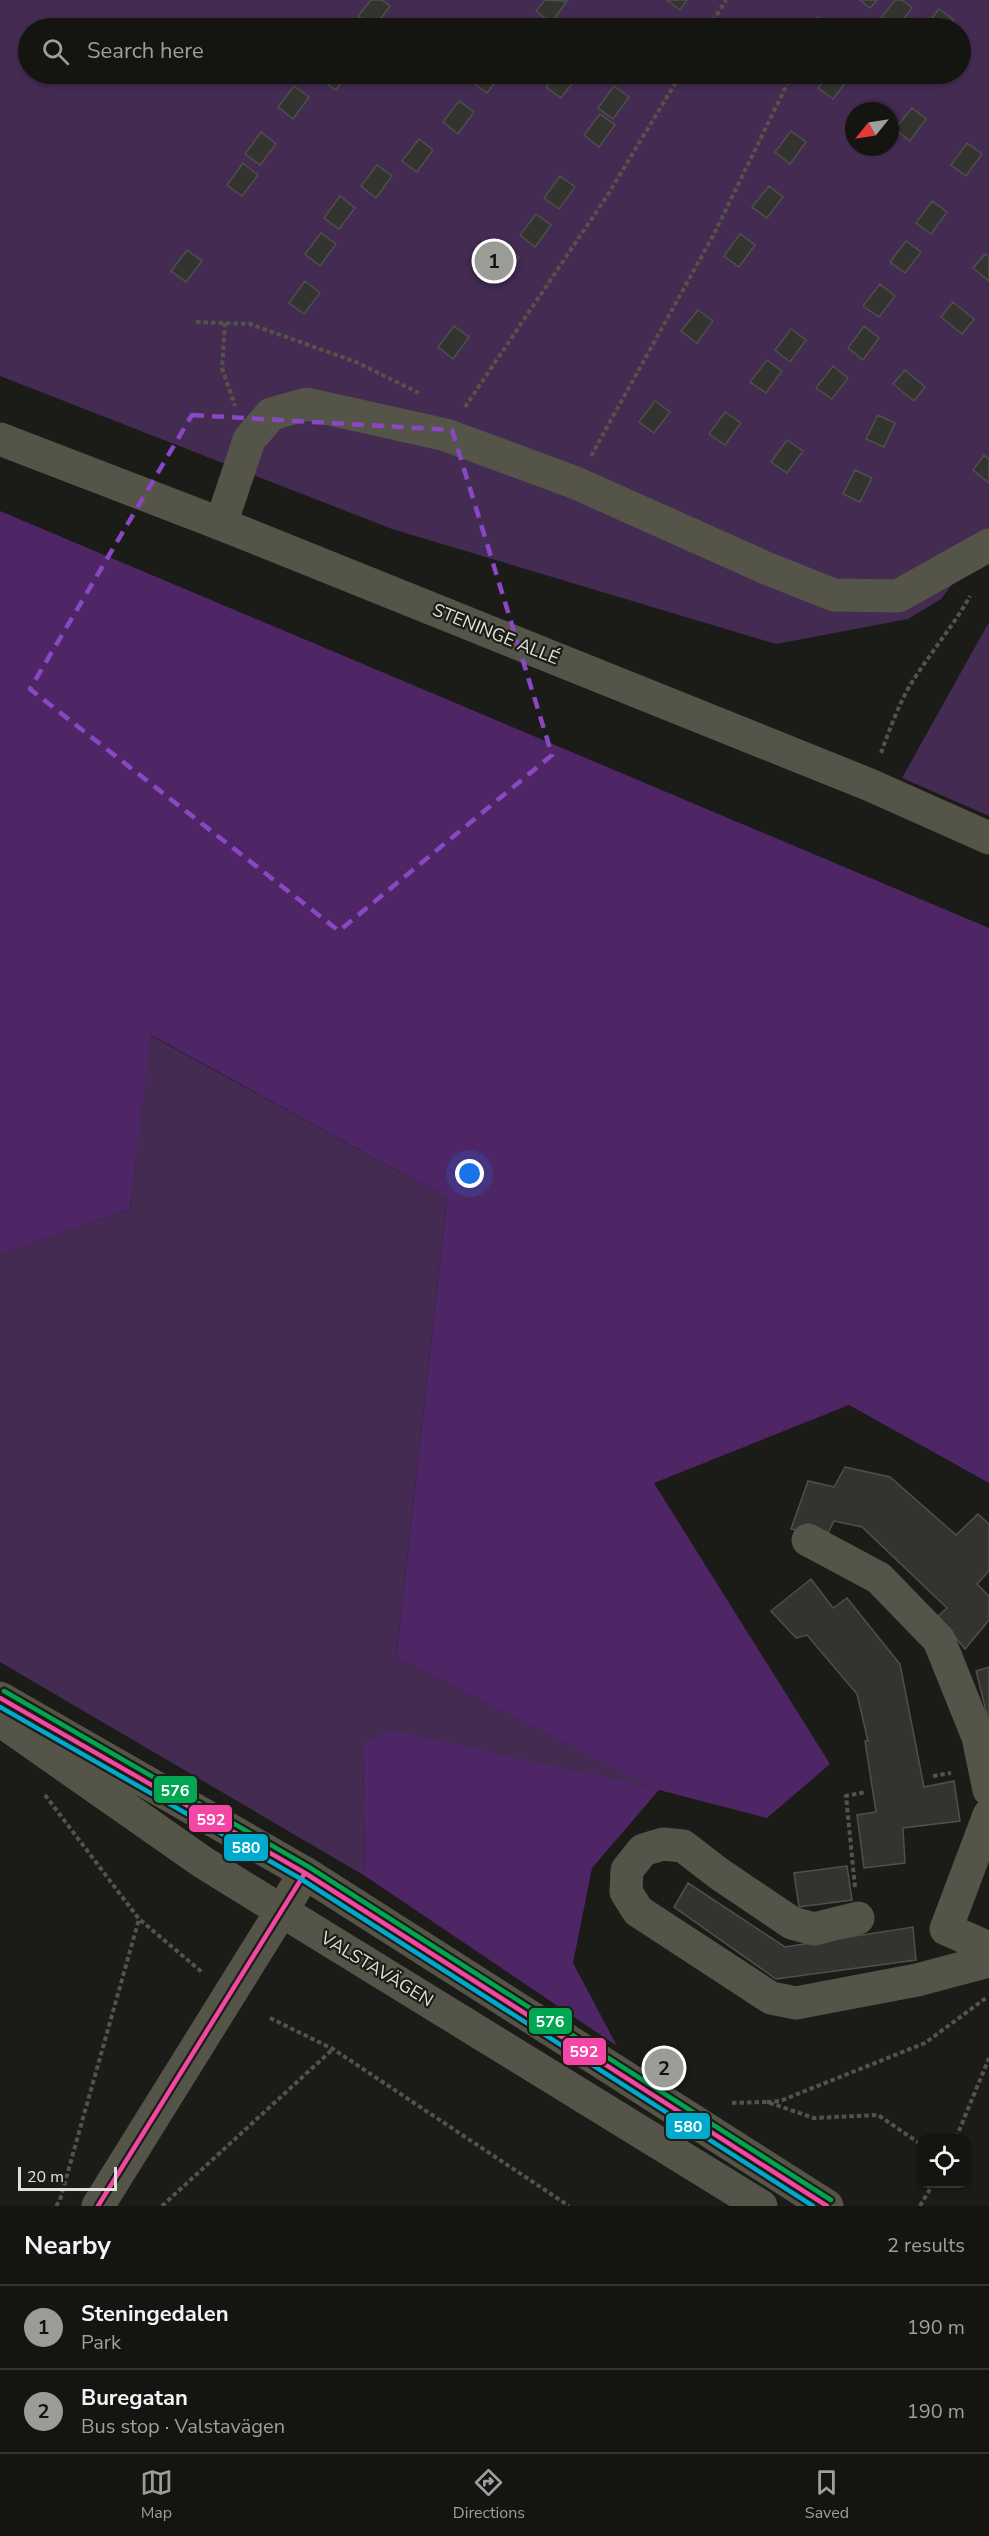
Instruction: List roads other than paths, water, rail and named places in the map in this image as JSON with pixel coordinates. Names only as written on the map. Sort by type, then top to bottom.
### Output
[{"type":"street","points":[[221,524],[249,440],[271,414],[307,404],[446,435],[576,483],[766,568],[834,594],[898,596],[989,545]]},
{"type":"street","name":"STENINGE ALLÉ","points":[[0,439],[221,524],[870,785],[989,838]]},
{"type":"street","points":[[808,1540],[879,1578],[939,1640],[978,1737],[989,1790]]},
{"type":"street","points":[[0,1698],[305,1873],[827,2206]]},
{"type":"street","name":"VALSTAVÄGEN","points":[[0,1720],[204,1863],[761,2206]]},
{"type":"street","points":[[989,1815],[946,1929],[989,1948]]},
{"type":"street","points":[[858,1918],[814,1929],[792,1923],[718,1873],[683,1846],[663,1844],[643,1850],[627,1869],[626,1892],[638,1911],[771,1998],[796,2003],[917,1980],[989,1961]]},
{"type":"street","points":[[98,2206],[305,1873]]},
{"type":"place","name":"Steningedalen","points":[[494,261]]},
{"type":"place","name":"Buregatan","points":[[664,2068]]}]
